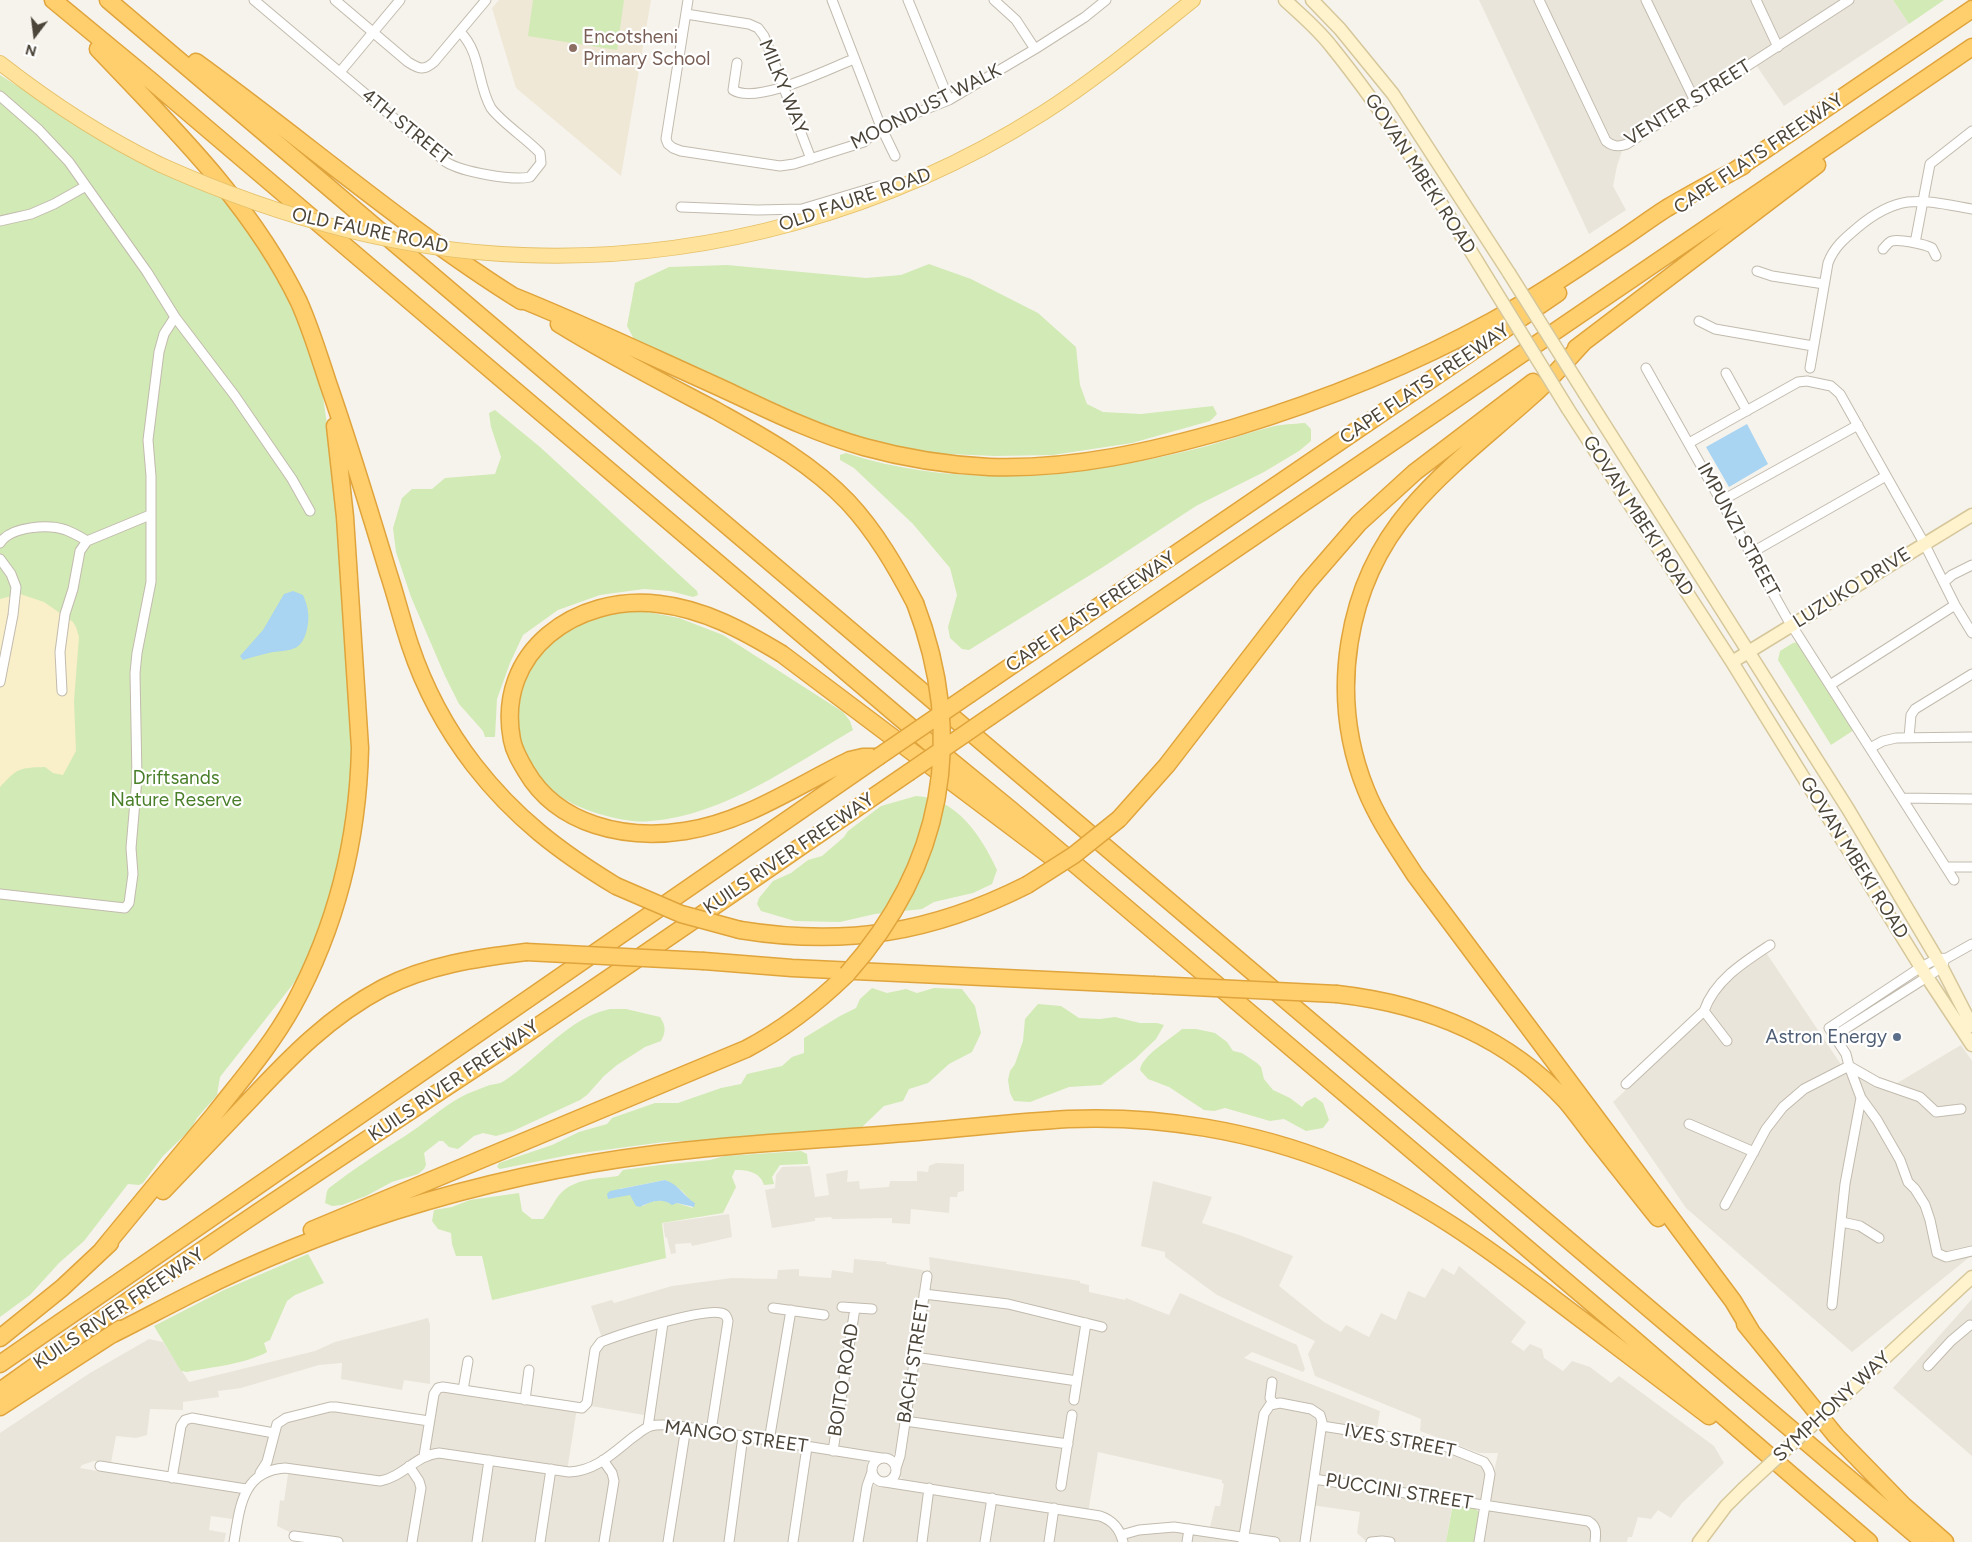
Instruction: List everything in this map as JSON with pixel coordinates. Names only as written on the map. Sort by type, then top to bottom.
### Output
[{"type":"highway","points":[[108,0],[1924,1542]]},
{"type":"highway","points":[[55,2],[181,135],[256,229],[280,266],[315,342],[343,424],[410,646],[436,705],[475,766],[508,805],[548,842],[616,886],[681,914],[740,930],[796,937],[851,936],[894,931],[939,921],[967,912],[1027,885],[1074,855],[1119,819],[1167,765],[1307,583],[1360,523],[1392,491],[1825,158],[1910,89]]},
{"type":"highway","points":[[55,2],[158,86],[939,751],[1010,808],[1728,1419],[1868,1541]]},
{"type":"highway","name":"CAPE FLATS FREEWAY","points":[[878,757],[1972,9]]},
{"type":"highway","points":[[0,1407],[175,1294],[287,1240],[746,1049],[773,1034],[826,995],[877,939],[907,889],[919,862],[928,834],[940,776],[942,717],[938,685],[931,652],[915,603],[894,563],[876,536],[849,503],[820,475],[784,449],[592,345],[476,273],[419,232],[199,64],[147,32]]},
{"type":"highway","name":"CAPE FLATS FREEWAY","points":[[908,773],[1972,47]]},
{"type":"highway","points":[[513,296],[556,313],[793,422],[862,446],[947,464],[989,467],[1065,464],[1182,443],[1291,410],[1342,391],[1422,356],[1492,321],[1666,209],[1743,166]]},
{"type":"highway","points":[[1583,343],[1534,393],[1437,480],[1390,536],[1369,576],[1353,623],[1349,642],[1346,679],[1349,730],[1360,773],[1374,807],[1386,830],[1415,875],[1733,1301],[1751,1331]]},
{"type":"highway","points":[[102,1250],[241,1081],[279,1030],[293,1006],[325,939],[345,874],[356,810],[360,748],[343,491],[328,382]]},
{"type":"highway","points":[[878,757],[863,757],[850,760],[770,802],[707,826],[663,833],[634,834],[606,829],[584,821],[563,810],[547,798],[536,786],[518,758],[512,741],[511,699],[519,672],[536,646],[558,628],[582,614],[621,604],[640,603],[659,604],[701,614],[750,634],[782,654],[1051,858],[1114,898]]},
{"type":"highway","name":"KUILS RIVER FREEWAY","points":[[0,1364],[878,757]]},
{"type":"highway","name":"KUILS RIVER FREEWAY","points":[[0,1391],[87,1329],[380,1130],[548,1019],[908,773]]},
{"type":"highway","points":[[0,1338],[62,1288],[140,1215],[305,1043],[350,1008],[393,984],[452,963],[526,952],[704,961],[792,968],[1337,994],[1398,1004],[1451,1020],[1496,1043],[1532,1069],[1566,1102],[1836,1436],[1904,1506],[1945,1542]]},
{"type":"highway","points":[[111,1336],[190,1294],[353,1225],[442,1197],[549,1172],[600,1162],[693,1150],[1069,1119],[1173,1123],[1226,1132],[1294,1150],[1373,1180],[1438,1215],[1501,1258],[1741,1440],[1868,1541]]},
{"type":"main road","name":"OLD FAURE ROAD","points":[[0,63],[45,97],[96,130],[161,165],[237,197],[304,219],[343,230],[416,244],[478,252],[561,256],[621,254],[710,242],[816,217],[895,189],[970,155],[1043,113],[1086,84],[1193,0]]},
{"type":"main road","name":"GOVAN MBEKI ROAD","points":[[1285,0],[1330,44],[1421,173],[1568,409],[1732,662],[1924,972],[1972,1045]]},
{"type":"main road","name":"GOVAN MBEKI ROAD","points":[[1312,0],[1363,55],[1393,94],[1509,273],[1942,961],[1972,1026]]},
{"type":"main road","name":"LUZUKO DRIVE","points":[[1732,662],[1972,515]]},
{"type":"main road","name":"SYMPHONY WAY","points":[[1699,1542],[1726,1506],[1972,1277]]},
{"type":"street","name":"4TH STREET","points":[[254,0],[452,166],[506,177],[530,177],[541,163],[540,153],[493,110],[471,48],[460,32]]},
{"type":"street","points":[[335,0],[408,62],[422,69],[429,67],[486,0]]},
{"type":"street","points":[[340,72],[400,0]]},
{"type":"street","name":"MOONDUST WALK","points":[[688,0],[666,139],[668,144],[672,148],[681,151],[768,165],[794,164],[864,142],[881,127],[949,100],[1086,17],[1102,1]]},
{"type":"street","points":[[832,0],[881,127],[895,156]]},
{"type":"street","points":[[908,0],[949,100]]},
{"type":"street","points":[[994,0],[1016,20],[1035,49]]},
{"type":"street","name":"VENTER STREET","points":[[1539,0],[1606,141],[1621,146],[1695,101],[1850,0]]},
{"type":"street","points":[[1646,0],[1695,101]]},
{"type":"street","points":[[1756,0],[1778,47]]},
{"type":"street","name":"MILKY WAY","points":[[686,14],[749,24],[758,28],[764,36],[811,159]]},
{"type":"street","points":[[737,63],[733,90],[756,94],[783,87],[854,59]]},
{"type":"street","points":[[0,96],[39,130],[69,162],[147,272],[176,317],[236,396],[292,479],[310,511]]},
{"type":"street","points":[[1915,243],[1930,164],[1972,132]]},
{"type":"street","points":[[0,221],[31,214],[86,186]]},
{"type":"street","points":[[681,207],[757,210],[802,209],[878,186],[895,189]]},
{"type":"street","points":[[1810,368],[1824,284],[1832,255],[1844,239],[1880,211],[1894,204],[1922,200],[1972,209]]},
{"type":"street","points":[[1884,249],[1888,243],[1895,240],[1932,248],[1936,256]]},
{"type":"street","points":[[1757,271],[1772,276],[1824,284]]},
{"type":"street","points":[[0,894],[125,908],[129,903],[133,874],[131,848],[137,778],[135,673],[151,582],[151,476],[148,440],[159,352],[164,334],[176,317]]},
{"type":"street","points":[[1699,320],[1715,329],[1813,346]]},
{"type":"street","name":"IMPUNZI STREET","points":[[1646,368],[1792,625],[1954,880]]},
{"type":"street","points":[[1726,373],[1747,410]]},
{"type":"street","points":[[1689,443],[1798,382],[1806,381],[1835,389],[1858,425],[1972,633]]},
{"type":"street","points":[[1721,501],[1858,425]]},
{"type":"street","points":[[1751,553],[1886,476]]},
{"type":"street","points":[[62,691],[60,652],[65,614],[73,589],[80,551],[87,541],[150,515]]},
{"type":"street","points":[[0,543],[1,540],[15,532],[39,526],[66,530],[87,541]]},
{"type":"street","points":[[0,559],[11,574],[16,587],[13,616],[0,682]]},
{"type":"street","points":[[1944,582],[1952,575],[1972,565]]},
{"type":"street","points":[[1830,685],[1955,605]]},
{"type":"street","points":[[1909,737],[1911,715],[1915,709],[1972,674]]},
{"type":"street","points":[[1870,748],[1890,739],[1909,737],[1972,737]]},
{"type":"street","points":[[1902,798],[1972,799]]},
{"type":"street","points":[[1946,867],[1972,867]]},
{"type":"street","points":[[1626,1084],[1704,1011],[1711,993],[1718,985],[1749,958],[1770,944]]},
{"type":"street","points":[[1832,1032],[1872,1001],[1972,944]]},
{"type":"street","points":[[1832,1032],[1877,1010],[1924,972]]},
{"type":"street","points":[[1872,1001],[1877,1010]]},
{"type":"street","points":[[1704,1011],[1727,1041]]},
{"type":"street","points":[[1832,1032],[1846,1054],[1861,1098],[1877,1120],[1897,1154],[1908,1182],[1922,1199],[1930,1220],[1938,1253],[1944,1257],[1972,1251]]},
{"type":"street","points":[[1849,1066],[1877,1082],[1920,1097],[1936,1112],[1960,1109]]},
{"type":"street","points":[[1724,1205],[1774,1118],[1804,1089],[1849,1066]]},
{"type":"street","points":[[1832,1305],[1846,1184],[1861,1098]]},
{"type":"street","points":[[1689,1124],[1754,1152]]},
{"type":"street","points":[[1842,1222],[1860,1226],[1879,1238]]},
{"type":"street","name":"BACH STREET","points":[[896,1470],[927,1276]]},
{"type":"street","points":[[924,1294],[1008,1304],[1102,1327]]},
{"type":"street","name":"BOITO ROAD","points":[[842,1307],[872,1309]]},
{"type":"street","points":[[773,1308],[824,1315]]},
{"type":"street","name":"BOITO ROAD","points":[[833,1451],[855,1308]]},
{"type":"street","points":[[769,1440],[791,1310]]},
{"type":"street","points":[[424,1456],[436,1390],[440,1387],[582,1408],[587,1403],[595,1350],[599,1344],[690,1315],[718,1312],[724,1314],[727,1318],[711,1431]]},
{"type":"street","points":[[648,1427],[663,1323]]},
{"type":"street","points":[[1074,1400],[1086,1323]]},
{"type":"street","points":[[1928,1366],[1951,1341],[1971,1325]]},
{"type":"street","points":[[915,1357],[1077,1381]]},
{"type":"street","points":[[463,1390],[468,1361]]},
{"type":"street","points":[[525,1400],[529,1370]]},
{"type":"street","points":[[1272,1382],[1270,1398],[1274,1404]]},
{"type":"street","points":[[1243,1540],[1264,1414],[1268,1408],[1280,1403],[1311,1409],[1320,1415],[1322,1426],[1305,1542]]},
{"type":"street","points":[[257,1477],[267,1462],[277,1424],[283,1418],[330,1407],[429,1421]]},
{"type":"street","points":[[1061,1486],[1072,1415]]},
{"type":"street","points":[[172,1478],[181,1426],[187,1419],[192,1418],[274,1433]]},
{"type":"street","points":[[905,1421],[1068,1444]]},
{"type":"street","name":"MANGO STREET","points":[[234,1542],[246,1490],[257,1477],[268,1470],[285,1468],[380,1481],[394,1477],[424,1456],[439,1452],[569,1472],[585,1471],[648,1427],[663,1425],[883,1458]]},
{"type":"street","name":"IVES STREET","points":[[1322,1426],[1442,1445],[1480,1460],[1487,1465],[1489,1471],[1479,1542]]},
{"type":"street","points":[[668,1542],[686,1427]]},
{"type":"street","points":[[729,1542],[743,1436]]},
{"type":"street","points":[[793,1542],[807,1447]]},
{"type":"street","name":"BACH STREET","points":[[883,1458],[893,1455],[901,1448]]},
{"type":"street","points":[[862,1455],[875,1478],[882,1482],[908,1484],[1104,1517],[1116,1526],[1122,1539],[1139,1530],[1167,1528],[1189,1529],[1243,1540],[1275,1542]]},
{"type":"street","points":[[858,1542],[867,1486],[874,1464],[883,1458],[894,1463],[896,1470],[908,1484]]},
{"type":"street","points":[[477,1542],[489,1460]]},
{"type":"street","points":[[603,1460],[612,1472],[614,1481],[604,1542]]},
{"type":"street","points":[[100,1466],[246,1490]]},
{"type":"street","points":[[409,1466],[419,1481],[421,1488],[412,1542]]},
{"type":"street","points":[[540,1542],[551,1469]]},
{"type":"street","points":[[865,1501],[871,1488],[890,1480],[896,1470]]},
{"type":"street","name":"PUCCINI STREET","points":[[1314,1479],[1588,1522],[1596,1530],[1595,1542]]},
{"type":"street","points":[[922,1542],[929,1488]]},
{"type":"street","points":[[985,1542],[992,1498]]},
{"type":"street","points":[[1049,1542],[1054,1508]]},
{"type":"street","points":[[1187,1542],[1189,1529]]},
{"type":"street","points":[[294,1536],[338,1542]]},
{"type":"street","points":[[1370,1542],[1382,1540],[1390,1542]]},
{"type":"shaded area","name":"Encotsheni Primary School","points":[[499,0],[651,0],[621,176],[516,88],[492,8]]},
{"type":"shaded area","points":[[1479,0],[1893,0],[1909,24],[1784,106],[1754,62],[1624,145],[1613,186],[1626,210],[1589,234]]},
{"type":"shaded area","points":[[1765,951],[1842,1066],[1894,1085],[1961,1045],[1972,1061],[1972,1255],[1852,1352],[1686,1208],[1613,1102],[1704,1017],[1719,991],[1753,958]]},
{"type":"shaded area","points":[[936,1163],[964,1164],[964,1191],[958,1192],[957,1197],[950,1197],[949,1213],[911,1209],[910,1224],[892,1223],[892,1218],[832,1219],[831,1217],[815,1218],[815,1221],[772,1228],[765,1190],[775,1188],[776,1175],[782,1167],[810,1166],[815,1197],[829,1195],[826,1174],[848,1170],[847,1182],[859,1181],[860,1189],[889,1187],[890,1181],[917,1181],[917,1171],[928,1172],[929,1166]]},
{"type":"shaded area","points":[[1153,1181],[1212,1197],[1202,1223],[1293,1256],[1279,1286],[1324,1322],[1341,1332],[1346,1325],[1369,1337],[1381,1313],[1396,1320],[1408,1291],[1425,1298],[1442,1268],[1454,1275],[1459,1266],[1526,1322],[1511,1342],[1524,1351],[1530,1344],[1542,1349],[1544,1358],[1563,1371],[1572,1361],[1590,1367],[1611,1383],[1619,1376],[1714,1446],[1724,1463],[1682,1503],[1671,1518],[1658,1510],[1651,1519],[1638,1517],[1632,1537],[1628,1537],[1627,1542],[1480,1542],[1485,1505],[1453,1500],[1446,1542],[1367,1542],[1357,1533],[1360,1512],[1311,1505],[1305,1542],[343,1542],[294,1534],[277,1526],[280,1500],[284,1501],[289,1468],[257,1477],[239,1520],[211,1516],[209,1530],[226,1533],[224,1542],[0,1542],[0,1433],[90,1373],[149,1339],[163,1342],[189,1382],[315,1351],[335,1342],[428,1318],[430,1325],[430,1384],[404,1380],[402,1390],[341,1379],[342,1363],[319,1365],[241,1388],[218,1391],[219,1397],[183,1402],[183,1410],[150,1409],[147,1435],[136,1438],[116,1436],[111,1463],[94,1461],[82,1465],[80,1468],[97,1471],[98,1466],[172,1477],[184,1420],[273,1432],[276,1424],[321,1408],[430,1420],[436,1390],[577,1408],[567,1471],[578,1471],[640,1431],[650,1416],[591,1406],[586,1403],[595,1350],[603,1341],[591,1306],[612,1300],[614,1303],[672,1286],[732,1278],[777,1279],[778,1270],[799,1269],[799,1276],[831,1278],[832,1270],[853,1273],[854,1259],[887,1262],[886,1264],[923,1270],[927,1275],[930,1269],[929,1257],[1080,1281],[1080,1283],[1089,1285],[1089,1292],[1125,1300],[1126,1298],[1169,1315],[1180,1293],[1297,1345],[1305,1369],[1303,1372],[1252,1352],[1244,1358],[1380,1411],[1376,1434],[1442,1444],[1481,1459],[1493,1476],[1498,1453],[1479,1453],[1420,1431],[1421,1419],[1315,1376],[1308,1354],[1315,1341],[1217,1295],[1165,1257],[1165,1252],[1141,1246]],"holes":[[[901,1447],[896,1472],[907,1484],[880,1481],[871,1488],[872,1468],[862,1456],[885,1458],[893,1455]],[[1098,1452],[1222,1480],[1224,1484],[1220,1506],[1215,1506],[1209,1531],[1139,1530],[1121,1535],[1100,1515],[1088,1513]]]},
{"type":"shaded area","points":[[729,1214],[732,1237],[692,1246],[691,1243],[675,1244],[676,1253],[671,1254],[667,1238],[665,1237],[663,1223]]},
{"type":"shaded area","points":[[1972,1299],[1972,1456],[1893,1388]]},
{"type":"green space","points":[[533,0],[624,0],[617,50],[528,36]]},
{"type":"green space","points":[[1893,0],[1944,0],[1909,24]]},
{"type":"green space","name":"Driftsands Nature Reserve","points":[[0,75],[60,113],[203,175],[274,259],[315,341],[334,473],[347,627],[353,798],[330,937],[220,1077],[217,1095],[197,1118],[191,1129],[163,1156],[143,1183],[139,1185],[128,1184],[84,1241],[59,1263],[30,1295],[0,1317]]},
{"type":"green space","points":[[929,264],[971,279],[1038,313],[1076,347],[1080,385],[1087,404],[1103,412],[1141,414],[1213,406],[1217,414],[1210,421],[1132,443],[1053,455],[995,456],[924,453],[867,440],[806,417],[634,339],[627,326],[635,283],[669,267],[727,265],[866,278],[901,275]]},
{"type":"green space","points":[[495,410],[540,447],[697,591],[698,595],[693,597],[670,591],[644,589],[600,595],[558,610],[523,635],[510,663],[497,699],[495,737],[485,737],[483,731],[459,704],[445,676],[411,597],[396,552],[393,528],[402,498],[412,489],[432,489],[445,478],[495,474],[501,457],[491,427],[489,413]]},
{"type":"green space","points":[[1305,423],[1311,429],[1311,441],[1299,451],[1264,472],[1196,506],[1103,567],[969,650],[962,649],[950,638],[948,627],[957,595],[950,568],[913,524],[854,468],[840,460],[840,455],[846,453],[930,472],[1016,476],[1059,473],[1145,460],[1198,449],[1275,426]]},
{"type":"green space","points":[[642,611],[679,618],[723,635],[843,712],[850,721],[853,730],[756,787],[704,810],[678,817],[645,821],[627,820],[603,815],[564,799],[548,787],[535,773],[526,757],[520,738],[518,718],[521,696],[527,676],[533,663],[545,646],[566,630],[590,619],[616,613]]},
{"type":"green space","points":[[1799,642],[1854,730],[1831,745],[1778,660],[1780,651],[1793,643]]},
{"type":"green space","points":[[916,796],[930,798],[943,803],[966,821],[984,845],[997,870],[992,884],[973,893],[934,902],[922,909],[875,914],[840,922],[795,921],[761,911],[757,904],[759,898],[773,881],[791,873],[808,860],[822,856],[844,837],[848,831],[881,806]]},
{"type":"green space","points":[[872,988],[887,993],[906,989],[917,993],[934,988],[962,989],[975,1006],[981,1033],[972,1052],[949,1064],[928,1083],[909,1089],[903,1101],[884,1106],[861,1128],[664,1142],[574,1154],[500,1169],[497,1167],[499,1163],[552,1145],[579,1132],[607,1124],[612,1118],[655,1103],[678,1103],[721,1088],[741,1084],[747,1074],[782,1066],[792,1057],[804,1053],[804,1038],[856,1008],[860,999]]},
{"type":"green space","points":[[1038,1004],[1061,1006],[1079,1018],[1100,1019],[1115,1017],[1140,1023],[1164,1025],[1156,1039],[1135,1059],[1101,1085],[1069,1087],[1030,1102],[1014,1101],[1010,1093],[1008,1080],[1010,1071],[1015,1064],[1023,1041],[1025,1019]]},
{"type":"green space","points":[[610,1009],[626,1009],[660,1017],[665,1029],[661,1041],[645,1047],[617,1065],[580,1100],[513,1131],[496,1136],[483,1133],[474,1136],[458,1149],[449,1147],[443,1141],[439,1141],[424,1153],[426,1165],[418,1174],[392,1182],[366,1196],[342,1205],[332,1206],[325,1203],[329,1188],[446,1106],[468,1094],[502,1082],[517,1072],[567,1029],[595,1013]]},
{"type":"green space","points":[[1182,1029],[1196,1029],[1215,1033],[1227,1042],[1233,1051],[1242,1053],[1257,1063],[1261,1067],[1264,1079],[1273,1090],[1290,1098],[1302,1107],[1306,1102],[1315,1097],[1323,1103],[1329,1120],[1323,1128],[1306,1131],[1284,1119],[1270,1121],[1225,1108],[1214,1111],[1204,1110],[1169,1087],[1148,1079],[1140,1070],[1142,1064],[1151,1053]]},
{"type":"green space","points":[[801,1151],[807,1154],[808,1164],[780,1165],[772,1177],[774,1184],[764,1185],[760,1177],[753,1173],[735,1170],[732,1177],[736,1187],[723,1213],[662,1223],[666,1258],[497,1299],[492,1300],[482,1256],[456,1256],[451,1233],[438,1229],[432,1221],[434,1210],[452,1207],[470,1200],[519,1193],[522,1211],[532,1219],[543,1219],[561,1193],[573,1184],[618,1176],[623,1170],[710,1160],[725,1156]],"holes":[[[665,1180],[685,1194],[693,1208],[661,1200],[643,1206],[619,1189]]]},
{"type":"green space","points":[[308,1254],[324,1283],[295,1295],[287,1301],[270,1340],[264,1343],[267,1352],[239,1362],[187,1372],[181,1371],[154,1326],[224,1290]]},
{"type":"green space","points":[[1453,1503],[1475,1508],[1480,1514],[1476,1542],[1446,1542]]},
{"type":"sand","points":[[20,594],[44,602],[73,622],[76,627],[79,637],[74,701],[76,751],[63,775],[53,773],[45,767],[29,768],[19,770],[0,787],[0,599]]},
{"type":"water","points":[[1747,424],[1768,464],[1729,487],[1706,447]]},
{"type":"water","points":[[293,591],[303,595],[307,607],[308,625],[302,641],[296,648],[243,660],[240,656],[263,630],[284,594]]},
{"type":"water","points":[[665,1180],[674,1185],[695,1203],[694,1207],[677,1203],[672,1205],[660,1201],[651,1202],[640,1207],[636,1206],[630,1195],[608,1199],[607,1194],[610,1191]]},
{"type":"place","name":"Encotsheni Primary School","points":[[573,48]]},
{"type":"place","name":"Astron Energy","points":[[1897,1037]]}]
